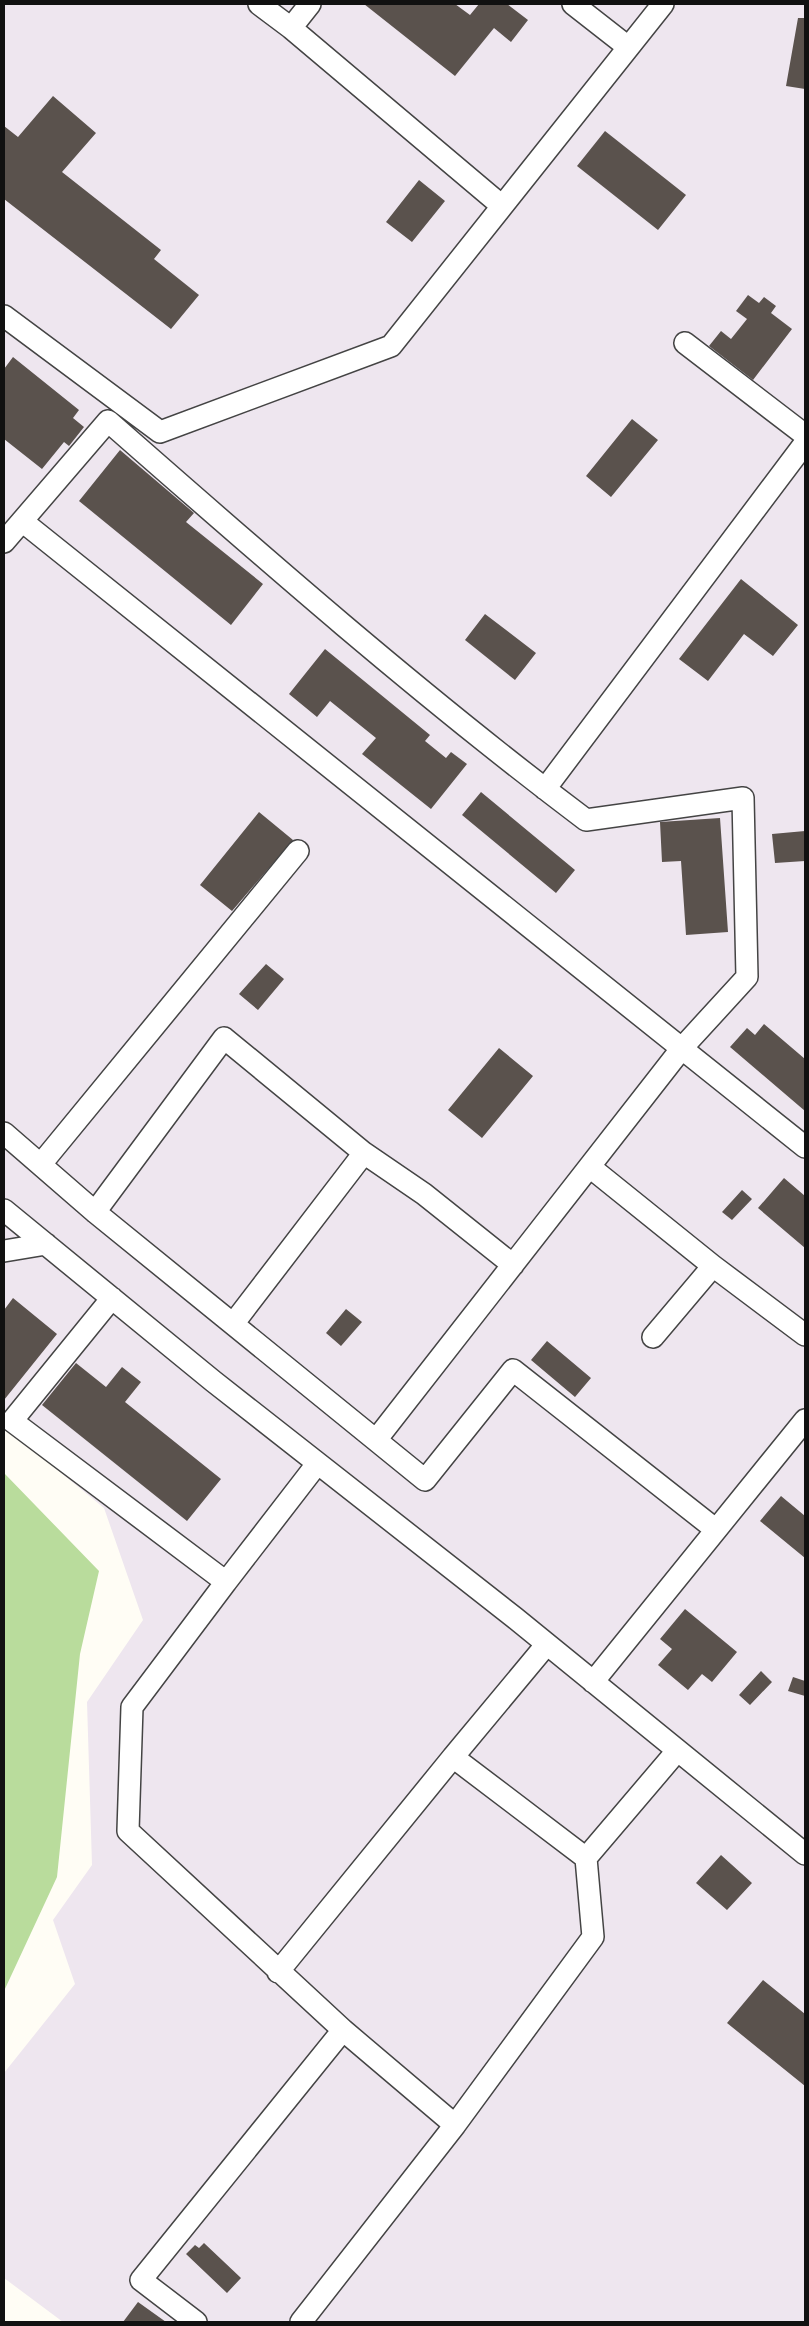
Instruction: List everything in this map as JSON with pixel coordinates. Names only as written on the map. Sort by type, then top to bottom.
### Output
[{"type":"street","points":[[259,4],[291,28],[502,206]]},
{"type":"street","points":[[291,28],[310,4]]},
{"type":"street","points":[[574,4],[628,47]]},
{"type":"street","points":[[4,316],[160,432],[391,346],[663,4]]},
{"type":"street","points":[[685,343],[805,435]]},
{"type":"street","points":[[4,542],[108,421],[270,564],[486,744],[586,820],[743,798],[747,978],[682,1048],[376,1440]]},
{"type":"street","points":[[545,789],[805,443]]},
{"type":"street","points":[[22,521],[805,1147]]},
{"type":"street","points":[[41,1164],[298,851]]},
{"type":"street","points":[[95,1212],[224,1038],[364,1153],[424,1194],[513,1265]]},
{"type":"street","points":[[4,1132],[95,1212],[425,1480],[513,1370],[715,1529]]},
{"type":"street","points":[[233,1324],[364,1153]]},
{"type":"street","points":[[590,1167],[713,1266],[805,1335]]},
{"type":"street","points":[[4,1210],[317,1464],[547,1644],[805,1854]]},
{"type":"street","points":[[4,1251],[46,1244]]},
{"type":"street","points":[[653,1337],[713,1266]]},
{"type":"street","points":[[112,1298],[12,1421],[226,1582]]},
{"type":"street","points":[[593,1682],[805,1420]]},
{"type":"street","points":[[317,1464],[132,1707],[128,1832],[278,1972],[455,2125]]},
{"type":"street","points":[[278,1972],[547,1644]]},
{"type":"street","points":[[301,2322],[455,2125],[593,1936],[586,1858],[677,1751]]},
{"type":"street","points":[[453,1757],[586,1858]]},
{"type":"street","points":[[196,2322],[141,2280],[343,2030]]},
{"type":"shaded area","points":[[4,4],[805,4],[805,2322],[63,2322],[4,2278],[4,2073],[75,1984],[53,1920],[92,1865],[87,1702],[143,1620],[104,1508],[4,1426]]},
{"type":"green space","points":[[4,1473],[99,1571],[80,1654],[57,1877],[4,1991]]},
{"type":"building","points":[[364,4],[455,4],[470,15],[479,4],[507,4],[528,20],[511,42],[494,28],[455,76]]},
{"type":"building","points":[[798,18],[805,18],[805,89],[786,86]]},
{"type":"building","points":[[53,96],[96,133],[62,172],[161,250],[154,259],[199,295],[171,329],[4,199],[4,126],[18,137]]},
{"type":"building","points":[[605,131],[686,195],[658,230],[577,166]]},
{"type":"building","points":[[419,180],[445,201],[412,242],[386,222]]},
{"type":"building","points":[[748,295],[759,303],[764,297],[776,306],[771,313],[792,329],[753,380],[709,346],[721,331],[731,339],[747,319],[736,311]]},
{"type":"building","points":[[13,357],[79,410],[73,418],[84,427],[69,446],[64,442],[42,469],[4,439],[4,369]]},
{"type":"building","points":[[632,419],[658,440],[611,497],[586,476]]},
{"type":"building","points":[[120,450],[194,513],[186,522],[263,584],[231,625],[79,501]]},
{"type":"building","points":[[741,579],[798,625],[773,656],[744,634],[708,681],[679,659]]},
{"type":"building","points":[[485,614],[536,653],[515,680],[465,640]]},
{"type":"building","points":[[325,649],[430,735],[425,741],[446,758],[451,752],[467,764],[431,809],[362,754],[376,738],[330,701],[317,717],[289,694]]},
{"type":"building","points":[[481,792],[575,870],[556,893],[462,815]]},
{"type":"building","points":[[259,812],[293,840],[232,911],[200,885]]},
{"type":"building","points":[[720,818],[728,932],[686,935],[681,861],[662,862],[660,822]]},
{"type":"building","points":[[805,831],[805,861],[775,863],[772,834]]},
{"type":"building","points":[[266,964],[284,979],[258,1010],[239,994]]},
{"type":"building","points":[[764,1024],[805,1059],[805,1111],[730,1047],[747,1028],[755,1035]]},
{"type":"building","points":[[499,1048],[533,1076],[482,1138],[448,1110]]},
{"type":"building","points":[[784,1178],[805,1196],[805,1248],[758,1208]]},
{"type":"building","points":[[742,1190],[752,1199],[732,1220],[722,1212]]},
{"type":"building","points":[[13,1298],[57,1334],[4,1400],[4,1310]]},
{"type":"building","points":[[346,1309],[362,1322],[341,1346],[326,1333]]},
{"type":"building","points":[[547,1341],[591,1378],[575,1397],[531,1360]]},
{"type":"building","points":[[76,1363],[106,1387],[122,1367],[141,1382],[125,1402],[221,1479],[187,1521],[42,1405]]},
{"type":"building","points":[[781,1496],[805,1516],[805,1558],[760,1521]]},
{"type":"building","points":[[685,1609],[737,1652],[712,1682],[702,1674],[688,1690],[658,1665],[672,1649],[660,1639]]},
{"type":"building","points":[[761,1671],[772,1682],[750,1705],[739,1695]]},
{"type":"building","points":[[793,1677],[805,1681],[805,1696],[788,1691]]},
{"type":"building","points":[[721,1855],[752,1883],[727,1910],[696,1883]]},
{"type":"building","points":[[763,1980],[805,2014],[805,2086],[727,2023]]},
{"type":"building","points":[[204,2243],[241,2278],[227,2293],[186,2254],[195,2245],[199,2248]]},
{"type":"building","points":[[138,2302],[166,2322],[123,2322]]}]
